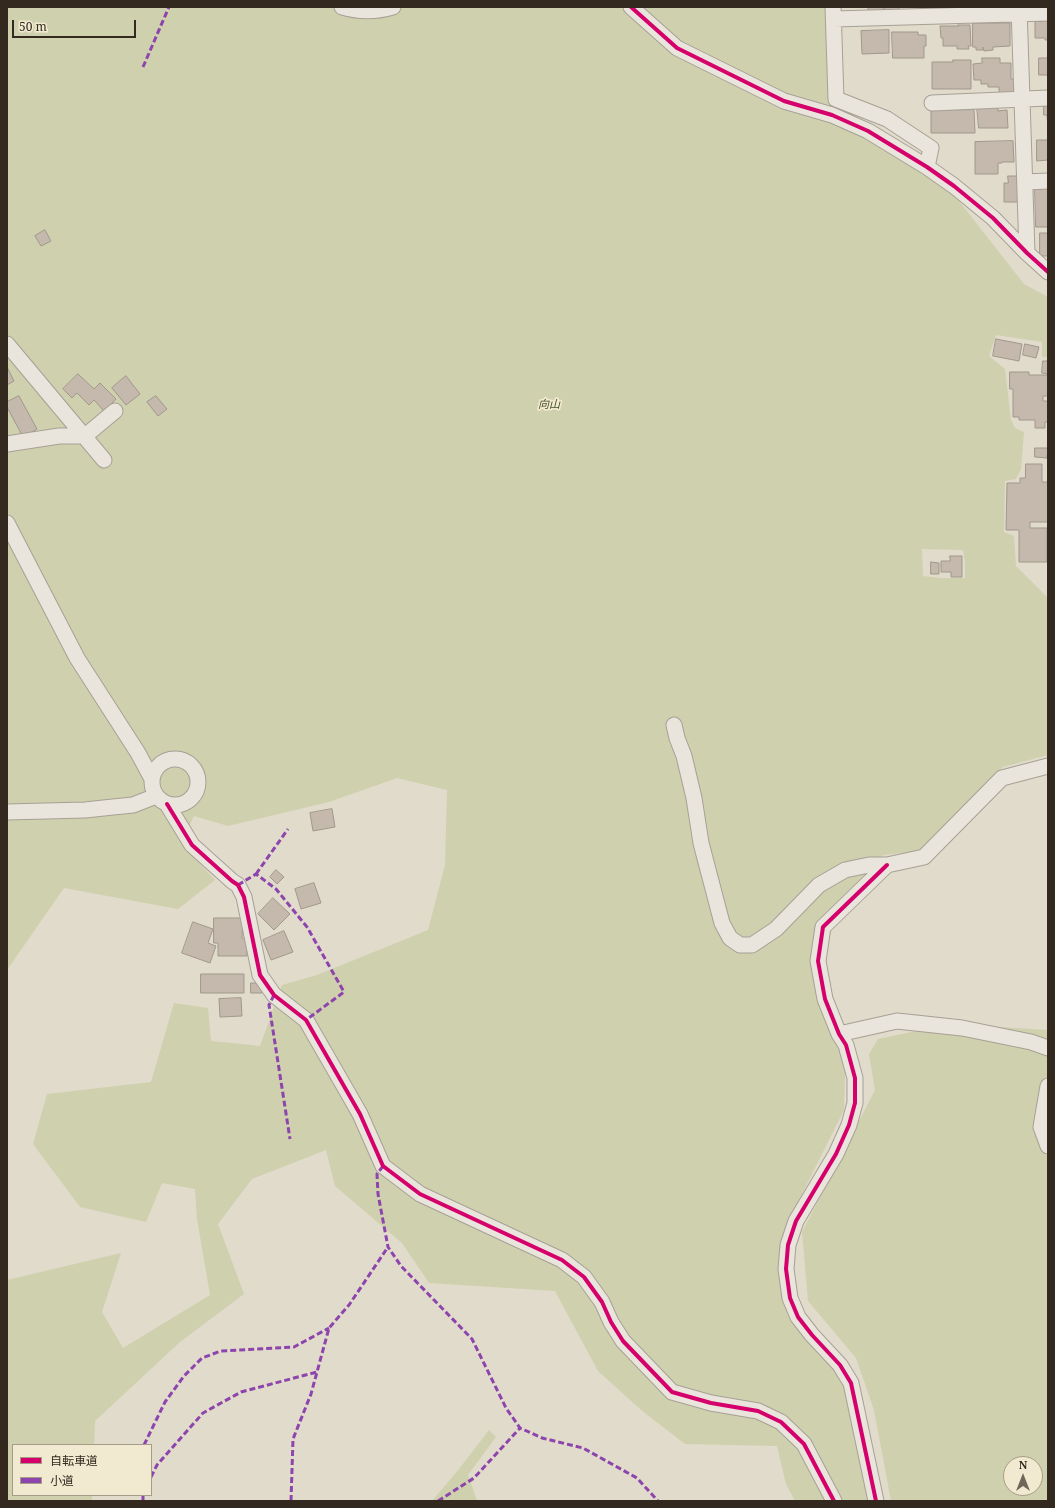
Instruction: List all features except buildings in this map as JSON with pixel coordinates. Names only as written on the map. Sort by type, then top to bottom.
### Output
[{"type":"street","points":[[342,7],[349,9],[383,10],[393,7]]},
{"type":"street","points":[[631,7],[677,48],[784,101],[832,115],[868,131],[927,167],[954,186],[993,218],[1048,272]]},
{"type":"street","points":[[927,167],[931,148],[887,118],[836,98],[833,13],[1020,11],[1048,13]]},
{"type":"street","points":[[1020,11],[1027,253]]},
{"type":"street","points":[[932,103],[1048,98]]},
{"type":"street","points":[[1025,182],[1048,181]]},
{"type":"street","points":[[7,344],[104,460]]},
{"type":"street","points":[[7,444],[59,436],[85,436],[115,411]]},
{"type":"street","points":[[7,523],[77,658],[138,753],[152,779]]},
{"type":"street","points":[[674,725],[686,763],[694,798],[701,843],[722,923],[730,938],[740,945],[752,945],[776,929],[819,885],[845,870],[869,865],[887,865],[924,857],[1002,778],[1048,766]]},
{"type":"street","points":[[7,812],[85,810],[133,805],[162,800],[174,806],[182,805],[194,797],[198,790],[199,783],[198,776],[194,768],[187,762],[178,759],[169,759],[161,763],[155,770],[152,779],[152,787],[162,800],[192,845],[232,882],[238,885],[244,897],[260,975],[274,995],[306,1020],[360,1114],[383,1166],[420,1194],[562,1260],[584,1278],[602,1302],[611,1322],[623,1340],[672,1392],[711,1403],[758,1411],[782,1422],[804,1444],[834,1501]]},
{"type":"street","points":[[876,1501],[851,1383],[840,1365],[812,1335],[798,1317],[790,1298],[786,1269],[788,1245],[796,1221],[836,1154],[849,1125],[855,1102],[855,1078],[846,1045],[839,1034],[826,999],[818,961],[823,927],[887,865]]},
{"type":"street","points":[[839,1034],[897,1020],[962,1028],[1031,1042],[1048,1048]]},
{"type":"street","points":[[1048,1086],[1041,1127],[1048,1146]]},
{"type":"green space","name":"向山","points":[[7,7],[828,7],[834,121],[867,135],[948,187],[1024,284],[1048,297],[1048,357],[1042,357],[1042,342],[996,335],[989,356],[1005,369],[1011,420],[1015,428],[1024,432],[1021,469],[1016,479],[1005,481],[1004,532],[1014,536],[1016,566],[1048,598],[1048,755],[1003,767],[921,851],[883,855],[813,952],[814,986],[839,1043],[845,1073],[844,1110],[794,1210],[784,1291],[836,1368],[849,1395],[870,1501],[795,1501],[786,1484],[777,1446],[685,1444],[641,1410],[598,1371],[555,1291],[429,1283],[402,1243],[335,1186],[326,1150],[252,1179],[218,1224],[244,1294],[180,1342],[95,1421],[94,1444],[12,1444],[12,1496],[92,1496],[92,1501],[7,1501],[7,1280],[121,1253],[102,1312],[123,1348],[210,1295],[197,1219],[195,1189],[162,1183],[146,1222],[80,1207],[33,1144],[47,1094],[151,1082],[174,1003],[208,1008],[211,1041],[260,1046],[282,985],[317,975],[428,930],[445,865],[447,790],[397,778],[329,802],[228,826],[194,816],[181,843],[215,880],[178,909],[64,888],[7,970]],"holes":[[[922,549],[963,550],[965,578],[923,576]]]},
{"type":"green space","points":[[950,1024],[1048,1030],[1048,1081],[1035,1126],[1048,1158],[1048,1501],[891,1501],[874,1410],[856,1358],[808,1301],[802,1232],[875,1090],[869,1054],[878,1039]]},
{"type":"green space","points":[[489,1430],[496,1437],[468,1475],[477,1501],[432,1501],[459,1469]]},
{"type":"marked path","points":[[143,67],[169,7]]},
{"type":"marked path","points":[[256,874],[288,829]]},
{"type":"marked path","points":[[238,885],[256,874],[276,889],[307,927],[344,992],[306,1020]]},
{"type":"marked path","points":[[274,995],[269,1005],[290,1139]]},
{"type":"marked path","points":[[383,1166],[377,1174],[378,1194],[388,1247],[401,1266],[472,1339],[506,1408],[520,1428],[542,1438],[583,1448],[637,1478],[658,1501]]},
{"type":"marked path","points":[[291,1501],[293,1439],[311,1394],[329,1328],[349,1305],[388,1247]]},
{"type":"marked path","points":[[144,1444],[165,1402],[184,1376],[202,1358],[221,1351],[294,1347],[329,1328]]},
{"type":"marked path","points":[[152,1475],[157,1465],[203,1413],[241,1392],[317,1372]]},
{"type":"marked path","points":[[438,1501],[474,1478],[520,1428]]},
{"type":"marked path","points":[[143,1496],[143,1501]]},
{"type":"cycle path","points":[[631,7],[677,48],[784,101],[832,115],[868,131],[927,167],[954,186],[993,218],[1048,272]]},
{"type":"cycle path","points":[[167,804],[192,845],[238,885],[244,897],[260,975],[274,995],[306,1020],[360,1114],[383,1166],[420,1194],[562,1260],[584,1277],[602,1302],[611,1322],[623,1341],[672,1392],[711,1403],[758,1411],[781,1422],[804,1444],[834,1501]]},
{"type":"cycle path","points":[[876,1501],[851,1383],[840,1365],[812,1335],[798,1317],[790,1298],[786,1269],[788,1245],[796,1221],[836,1154],[849,1125],[855,1103],[855,1078],[846,1045],[839,1034],[825,999],[818,961],[823,927],[887,865]]}]
